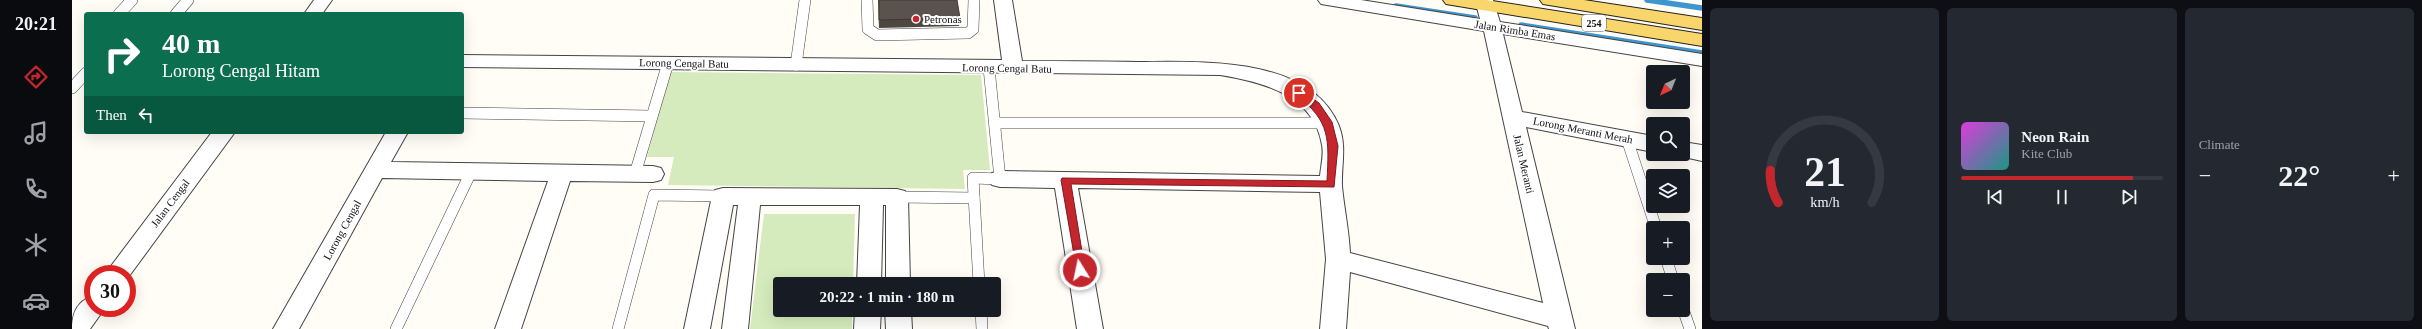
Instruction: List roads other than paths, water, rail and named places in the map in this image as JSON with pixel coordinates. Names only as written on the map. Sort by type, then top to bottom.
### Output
[{"type":"main road","name":"254","points":[[1452,0],[1485,3],[1702,40]]},
{"type":"main road","name":"254","points":[[1549,0],[1702,24]]},
{"type":"street","points":[[314,12],[323,0]]},
{"type":"street","points":[[1003,0],[1013,68]]},
{"type":"street","name":"Jalan Rimba Emas","points":[[1327,0],[1702,60]]},
{"type":"street","name":"Jalan Meranti","points":[[1485,3],[1492,26],[1561,324]]},
{"type":"street","name":"Lorong Cengal Batu","points":[[464,61],[989,68],[1220,69],[1248,73],[1276,81],[1299,93],[1316,105],[1328,122],[1333,146],[1331,184],[1338,259],[1333,329]]},
{"type":"street","name":"Lorong Meranti Merah","points":[[1513,117],[1646,143]]},
{"type":"street","name":"Jalan Cengal","points":[[124,265],[222,134]]},
{"type":"street","name":"Lorong Cengal","points":[[286,329],[396,134]]},
{"type":"street","points":[[1690,151],[1702,153]]},
{"type":"street","points":[[375,170],[644,174]]},
{"type":"street","points":[[508,329],[562,173]]},
{"type":"street","points":[[1000,179],[1331,184]]},
{"type":"street","points":[[1066,180],[1090,329]]},
{"type":"street","points":[[697,329],[723,196],[897,197],[898,277]]},
{"type":"street","points":[[735,329],[750,196]]},
{"type":"street","points":[[869,277],[872,197]]},
{"type":"street","points":[[1338,259],[1561,324]]},
{"type":"street","points":[[75,329],[84,317]]},
{"type":"street","points":[[867,329],[868,317]]},
{"type":"street","points":[[898,317],[899,329]]},
{"type":"lane","points":[[121,12],[132,0]]},
{"type":"lane","points":[[178,12],[188,0]]},
{"type":"lane","points":[[796,65],[805,0]]},
{"type":"lane","points":[[867,0],[868,29],[872,33],[884,34],[968,33],[973,29],[974,0]]},
{"type":"lane","points":[[644,174],[652,116],[668,63]]},
{"type":"lane","points":[[979,277],[973,178],[1000,179],[989,68]]},
{"type":"lane","points":[[72,88],[84,75]]},
{"type":"lane","points":[[464,113],[652,116]]},
{"type":"lane","points":[[995,123],[1328,122]]},
{"type":"lane","points":[[1627,139],[1654,221]]},
{"type":"lane","points":[[396,329],[471,172]]},
{"type":"lane","points":[[618,329],[654,195],[723,196]]},
{"type":"lane","points":[[897,197],[974,198]]},
{"type":"lane","points":[[981,317],[982,329]]},
{"type":"lane","points":[[1686,317],[1690,329]]},
{"type":"waterway","points":[[1647,0],[1702,8]]},
{"type":"waterway","points":[[1396,6],[1475,18]]},
{"type":"waterway","points":[[1521,25],[1702,53]]},
{"type":"place","name":"Petronas","points":[[916,19]]}]
